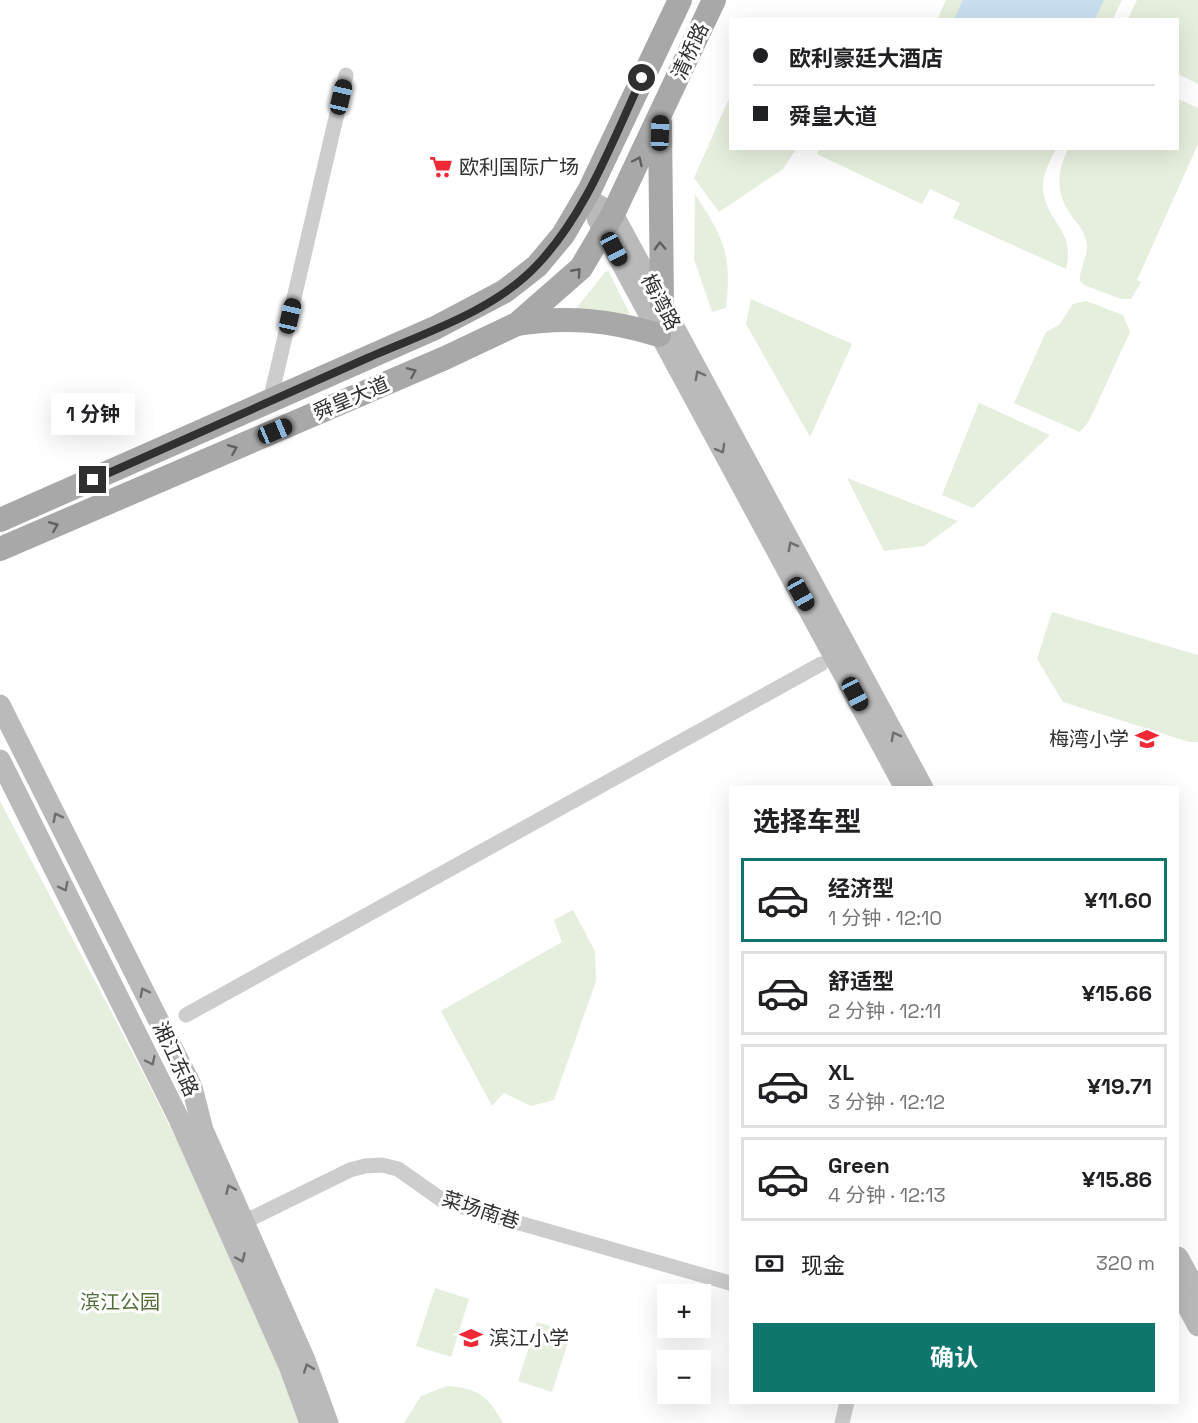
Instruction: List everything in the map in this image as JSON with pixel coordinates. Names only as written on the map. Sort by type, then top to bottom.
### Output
[{"type":"main road","name":"清桥路","points":[[585,197],[680,0]]},
{"type":"main road","name":"清桥路","points":[[609,222],[714,0]]},
{"type":"main road","points":[[517,324],[570,319],[660,319],[658,172],[660,113]]},
{"type":"main road","name":"梅湾路","points":[[585,197],[609,222],[904,786]]},
{"type":"main road","name":"舜皇大道","points":[[5,516],[468,312],[505,291],[537,266],[556,243],[585,197]]},
{"type":"main road","name":"舜皇大道","points":[[1,550],[445,358],[517,324],[581,268],[609,222]]},
{"type":"main road","name":"梅湾路","points":[[660,319],[922,786]]},
{"type":"main road","name":"湘江东路","points":[[0,705],[192,1087],[204,1130],[305,1360],[327,1423]]},
{"type":"main road","name":"湘江东路","points":[[0,760],[178,1118],[290,1366],[310,1423]]},
{"type":"main road","points":[[1179,1259],[1198,1294]]},
{"type":"main road","points":[[1179,1291],[1198,1326]]},
{"type":"street","points":[[270,401],[346,75]]},
{"type":"street","points":[[186,1014],[821,664]]},
{"type":"street","name":"菜场南巷","points":[[244,1222],[350,1170],[382,1165],[398,1169],[442,1200],[729,1283]]},
{"type":"street","points":[[842,1423],[847,1404]]},
{"type":"green space","points":[[946,0],[1122,0],[1113,18],[938,18]]},
{"type":"green space","points":[[1137,0],[1198,0],[1198,84],[1179,74],[1179,18],[1128,18]]},
{"type":"green space","points":[[729,98],[729,150],[795,150],[783,169],[719,212],[694,178]]},
{"type":"green space","points":[[1179,99],[1198,108],[1198,144],[1137,280],[1141,282],[1131,299],[1121,299],[1084,285],[1080,281],[1087,245],[1082,230],[1062,198],[1059,182],[1068,150],[1179,150]]},
{"type":"green space","points":[[819,150],[1056,150],[1045,173],[1043,189],[1045,201],[1067,244],[1066,269],[953,218],[960,203],[930,189],[922,204],[817,154]]},
{"type":"green space","points":[[695,194],[713,223],[724,248],[726,260],[728,289],[726,308],[712,312],[694,259]]},
{"type":"green space","points":[[606,271],[609,272],[630,314],[574,311]]},
{"type":"green space","points":[[751,299],[852,344],[810,437],[746,324]]},
{"type":"green space","points":[[1086,301],[1123,315],[1130,332],[1089,421],[1080,432],[1014,403],[1046,332],[1059,325],[1073,304]]},
{"type":"green space","points":[[979,403],[1050,435],[973,508],[942,495]]},
{"type":"green space","points":[[847,478],[958,521],[924,546],[884,551]]},
{"type":"green space","points":[[1052,612],[1198,655],[1198,742],[1189,742],[1063,702],[1037,659]]},
{"type":"green space","name":"滨江公园","points":[[0,801],[121,1030],[199,1185],[235,1263],[299,1423],[0,1423]]},
{"type":"green space","points":[[573,910],[595,951],[596,981],[554,1100],[531,1106],[504,1093],[492,1106],[441,1011],[562,942],[554,920]]},
{"type":"green space","points":[[435,1288],[469,1299],[451,1357],[416,1346]]},
{"type":"green space","points":[[537,1322],[571,1333],[552,1392],[518,1381]]},
{"type":"green space","points":[[447,1386],[467,1389],[481,1395],[492,1406],[503,1423],[404,1423],[421,1396]]},
{"type":"water","points":[[963,0],[1104,0],[1095,18],[954,18]]},
{"type":"place","name":"欧利国际广场","points":[[441,167]]},
{"type":"place","name":"梅湾小学","points":[[1147,739]]},
{"type":"place","name":"滨江小学","points":[[471,1338]]},
{"type":"route","points":[[93,480],[435,328],[505,291],[537,266],[563,235],[590,189],[642,78]]}]
